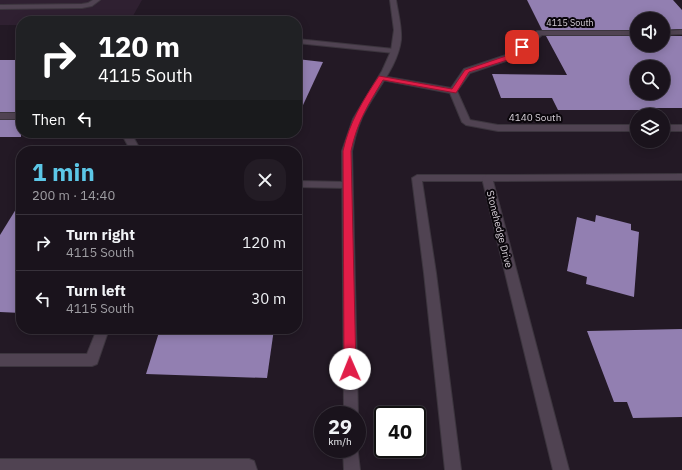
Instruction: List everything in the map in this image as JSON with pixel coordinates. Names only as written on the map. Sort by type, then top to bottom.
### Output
[{"type":"street","points":[[0,7],[82,6],[90,5],[97,0]]},
{"type":"street","points":[[351,406],[347,151],[350,136],[357,118],[382,78],[394,51],[397,38],[393,0]]},
{"type":"street","points":[[670,32],[682,32]]},
{"type":"street","name":"4115 South","points":[[453,91],[467,71],[512,56],[540,33],[630,33]]},
{"type":"street","points":[[302,42],[394,51]]},
{"type":"street","points":[[382,78],[453,91]]},
{"type":"street","name":"4140 South","points":[[453,91],[466,122],[498,128],[630,128]]},
{"type":"street","points":[[0,116],[16,116]]},
{"type":"street","points":[[670,128],[682,128]]},
{"type":"street","name":"Stonehedge Drive","points":[[560,470],[487,178],[682,177]]},
{"type":"street","points":[[453,470],[417,178],[487,178]]},
{"type":"street","points":[[302,182],[347,185]]},
{"type":"street","points":[[0,360],[92,360],[101,334]]},
{"type":"street","points":[[351,458],[352,470]]},
{"type":"street","points":[[0,466],[249,466],[249,470]]},
{"type":"shaded area","points":[[0,0],[142,0],[133,16],[16,16],[16,25],[0,25]]},
{"type":"building","points":[[527,0],[673,0],[682,10],[682,29],[670,30],[670,12],[630,12],[630,30],[542,30]]},
{"type":"building","points":[[546,36],[630,36],[630,52],[670,52],[670,36],[682,36],[682,108],[558,110],[552,98],[501,98],[492,74],[567,75]]},
{"type":"building","points":[[0,60],[16,60],[16,112],[0,112]]},
{"type":"building","points":[[302,60],[323,62],[302,107]]},
{"type":"building","points":[[0,120],[16,120],[16,137],[0,137]]},
{"type":"building","points":[[16,209],[16,313],[0,312],[0,235]]},
{"type":"building","points":[[596,215],[631,224],[631,230],[639,232],[634,297],[586,284],[587,277],[567,271],[577,217],[595,222]]},
{"type":"building","points":[[682,329],[682,417],[633,418],[627,402],[614,402],[587,331]]},
{"type":"building","points":[[158,334],[273,334],[267,378],[146,374]]},
{"type":"route","points":[[350,369],[347,151],[350,136],[357,118],[382,78],[453,91],[467,71],[512,56],[522,47]]}]
